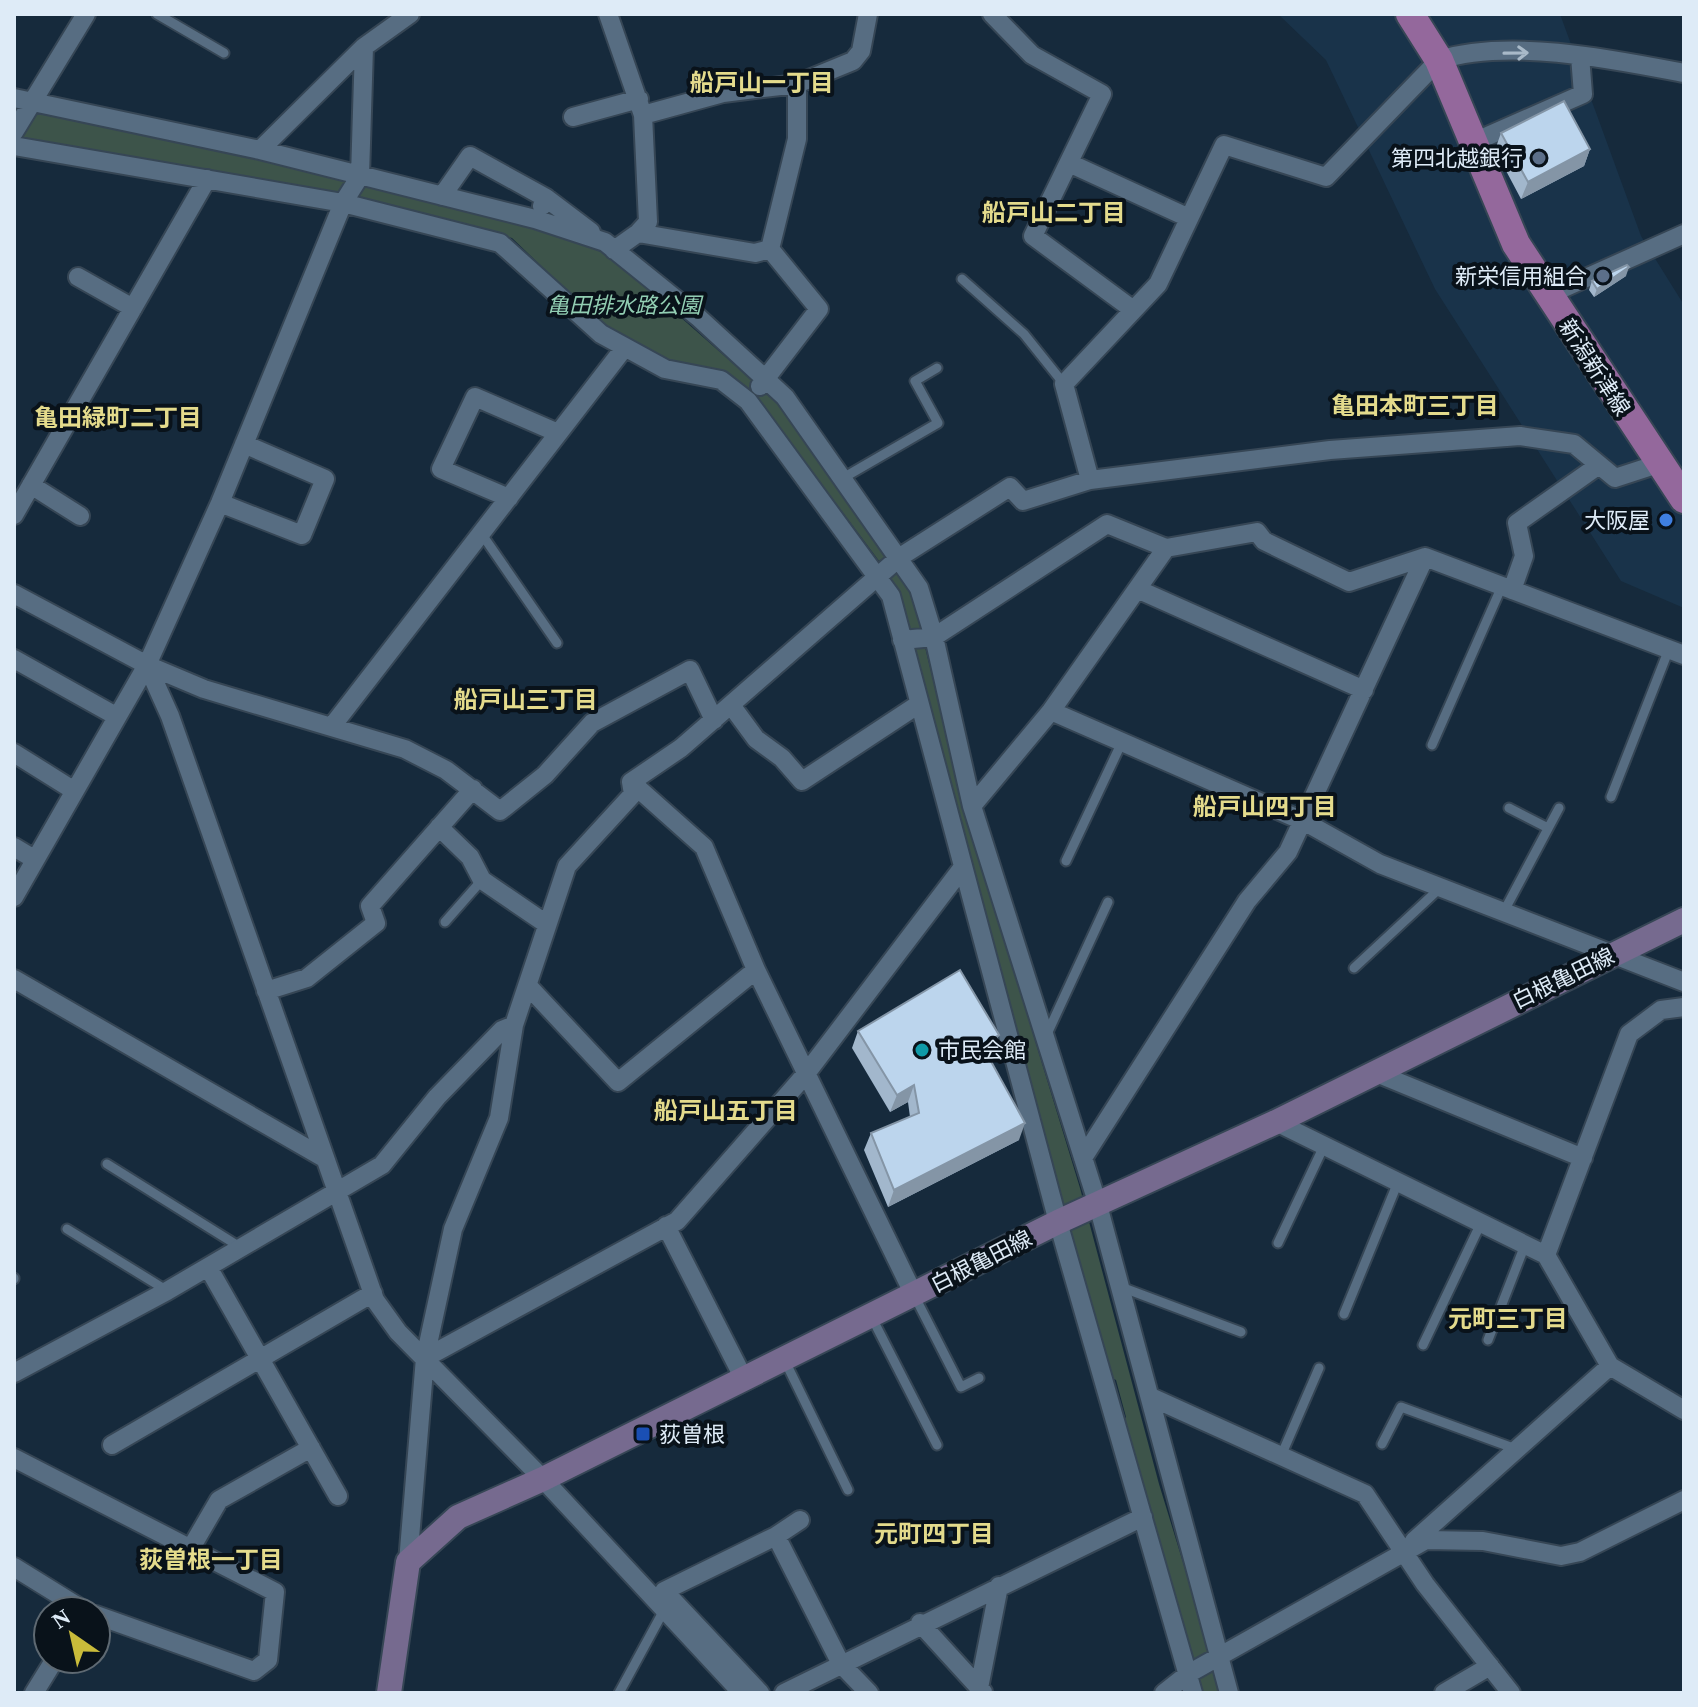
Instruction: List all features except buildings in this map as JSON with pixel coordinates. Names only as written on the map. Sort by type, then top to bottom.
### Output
[{"type":"main road","name":"新潟新津線","points":[[1410,14],[1439,60],[1516,244],[1658,464],[1684,499]]},
{"type":"main road","name":"白根亀田線","points":[[408,1562],[458,1517],[543,1479],[1058,1222],[1276,1122],[1684,920]]},
{"type":"main road","points":[[389,1693],[408,1562]]},
{"type":"street","points":[[14,132],[86,14]]},
{"type":"street","points":[[260,150],[364,47],[410,14]]},
{"type":"street","points":[[14,98],[260,150],[535,219],[609,246],[638,233],[648,222],[641,107],[608,14]]},
{"type":"street","points":[[573,117],[797,84],[853,61],[861,51],[868,14]]},
{"type":"street","points":[[992,14],[1032,55],[1102,94],[1033,236],[1132,309]]},
{"type":"street","points":[[14,897],[147,665],[220,503],[343,203],[360,176],[364,47]]},
{"type":"street","points":[[1090,480],[1064,384],[1158,284],[1224,145],[1326,177],[1439,60],[1458,54],[1552,52],[1684,73]]},
{"type":"street","points":[[1474,142],[1583,94],[1580,56]]},
{"type":"street","points":[[770,249],[797,139],[797,84]]},
{"type":"street","points":[[14,146],[343,203],[500,243],[601,334],[665,369],[721,380],[748,401],[891,596],[1058,1222],[1193,1693]]},
{"type":"street","points":[[442,196],[470,156],[546,198],[698,317],[785,397],[919,588],[934,637],[972,806],[1098,1205],[1153,1398],[1229,1693]]},
{"type":"street","points":[[1069,163],[1189,218]]},
{"type":"street","points":[[14,515],[207,179]]},
{"type":"street","points":[[535,219],[546,198]]},
{"type":"street","points":[[638,233],[755,253],[770,249]]},
{"type":"street","points":[[1548,295],[1684,234]]},
{"type":"street","points":[[748,401],[819,309],[770,249]]},
{"type":"street","points":[[78,277],[133,308]]},
{"type":"street","points":[[333,725],[625,347]]},
{"type":"street","points":[[509,498],[441,469],[475,397],[558,433]]},
{"type":"street","points":[[631,782],[681,748],[900,557],[1010,487],[1023,501],[1090,480],[1330,450],[1520,436],[1574,444],[1615,478],[1658,464]]},
{"type":"street","points":[[220,503],[302,535],[325,479],[244,444]]},
{"type":"street","points":[[1507,588],[1524,556],[1517,523],[1599,465]]},
{"type":"street","points":[[31,485],[80,516]]},
{"type":"street","points":[[902,640],[934,637],[1107,524],[1166,548],[1257,532],[1264,541],[1349,582],[1425,557],[1677,652]]},
{"type":"street","points":[[972,806],[1051,711],[1166,548]]},
{"type":"street","points":[[1083,1158],[1247,901],[1288,852],[1305,822],[1425,557]]},
{"type":"street","points":[[1137,589],[1364,690]]},
{"type":"street","points":[[14,594],[147,665],[204,689],[333,725],[405,749],[446,770],[500,811],[545,775],[592,723],[690,670],[714,720]]},
{"type":"street","points":[[14,659],[116,716]]},
{"type":"street","points":[[147,665],[170,716],[373,1293],[398,1332],[543,1479],[740,1692]]},
{"type":"street","points":[[731,705],[756,739],[782,758],[802,781],[919,704]]},
{"type":"street","points":[[1051,711],[1305,822],[1380,864],[1684,982]]},
{"type":"street","points":[[14,753],[73,790]]},
{"type":"street","points":[[408,1562],[425,1358],[453,1229],[499,1118],[514,1025],[529,987],[545,923],[567,866],[633,794],[631,782]]},
{"type":"street","points":[[631,782],[704,847],[805,1075],[914,1295]]},
{"type":"street","points":[[266,991],[307,978],[376,923],[370,906],[473,789]]},
{"type":"street","points":[[439,827],[470,857],[482,880],[545,923]]},
{"type":"street","points":[[14,847],[34,859]]},
{"type":"street","points":[[425,1358],[677,1221],[805,1075],[963,867]]},
{"type":"street","points":[[529,987],[618,1082],[756,970]]},
{"type":"street","points":[[14,979],[324,1158]]},
{"type":"street","points":[[1546,1255],[1629,1034],[1661,1010],[1684,1007]]},
{"type":"street","points":[[14,1373],[167,1291],[382,1165],[437,1097],[502,1030],[514,1025]]},
{"type":"street","points":[[1374,1072],[1583,1158]]},
{"type":"street","points":[[1276,1122],[1546,1255],[1610,1366],[1684,1410]]},
{"type":"street","points":[[666,1226],[744,1379]]},
{"type":"street","points":[[208,1267],[262,1357],[338,1496]]},
{"type":"street","points":[[112,1445],[373,1293]]},
{"type":"street","points":[[1402,1550],[1610,1366]]},
{"type":"street","points":[[1153,1398],[1365,1494],[1402,1550],[1511,1693]]},
{"type":"street","points":[[191,1548],[219,1500],[311,1448]]},
{"type":"street","points":[[14,1458],[275,1592],[268,1660],[254,1671],[112,1621]]},
{"type":"street","points":[[1164,1693],[1188,1674],[1402,1550],[1426,1540],[1483,1541],[1561,1556],[1580,1552],[1684,1500]]},
{"type":"street","points":[[784,1693],[920,1623],[1143,1517]]},
{"type":"street","points":[[760,1693],[664,1591],[776,1536],[800,1520]]},
{"type":"street","points":[[776,1536],[841,1664],[869,1693]]},
{"type":"street","points":[[14,1567],[59,1595]]},
{"type":"street","points":[[982,1690],[999,1586]]},
{"type":"street","points":[[920,1623],[982,1690]]},
{"type":"street","points":[[1444,1693],[1490,1666]]},
{"type":"street","points":[[34,1693],[45,1675]]},
{"type":"lane","points":[[157,14],[224,53]]},
{"type":"lane","points":[[962,279],[1024,334],[1064,384]]},
{"type":"lane","points":[[843,478],[938,423],[915,381],[937,368]]},
{"type":"lane","points":[[481,533],[557,643]]},
{"type":"lane","points":[[1432,745],[1507,588]]},
{"type":"lane","points":[[1611,797],[1677,652]]},
{"type":"lane","points":[[1066,861],[1122,742]]},
{"type":"lane","points":[[1509,808],[1548,828]]},
{"type":"lane","points":[[1503,913],[1559,808]]},
{"type":"lane","points":[[445,922],[482,880]]},
{"type":"lane","points":[[1354,968],[1439,889]]},
{"type":"lane","points":[[1045,1037],[1108,902]]},
{"type":"lane","points":[[1278,1243],[1324,1146]]},
{"type":"lane","points":[[107,1164],[241,1248]]},
{"type":"lane","points":[[1344,1314],[1398,1182]]},
{"type":"lane","points":[[1423,1345],[1481,1223]]},
{"type":"lane","points":[[67,1229],[167,1291]]},
{"type":"lane","points":[[1488,1340],[1525,1245]]},
{"type":"lane","points":[[1121,1287],[1241,1332]]},
{"type":"lane","points":[[914,1295],[961,1387],[979,1378]]},
{"type":"lane","points":[[871,1316],[937,1445]]},
{"type":"lane","points":[[784,1359],[848,1490]]},
{"type":"lane","points":[[1281,1456],[1319,1368]]},
{"type":"lane","points":[[1382,1444],[1401,1407],[1516,1449]]},
{"type":"lane","points":[[619,1693],[663,1612]]},
{"type":"shaded area","points":[[1278,14],[1560,14],[1641,236],[1684,305],[1684,608],[1621,581],[1435,289],[1326,60]]},
{"type":"green space","name":"亀田排水路公園","points":[[14,107],[259,152],[539,227],[611,256],[779,404],[889,554],[879,561],[754,394],[664,363],[606,328],[512,238],[309,190],[14,146]]},
{"type":"green space","points":[[891,565],[912,593],[963,804],[1080,1188],[1159,1484],[1223,1693],[1201,1693],[1121,1425],[1126,1417],[1116,1380],[1108,1376],[889,576]]},
{"type":"place","name":"第四北越銀行","points":[[1539,158]]},
{"type":"place","name":"新栄信用組合","points":[[1603,276]]},
{"type":"place","name":"大阪屋","points":[[1666,520]]},
{"type":"place","name":"市民会館","points":[[922,1050]]},
{"type":"place","name":"荻曽根","points":[[643,1434]]},
{"type":"district","name":"船戸山一丁目","points":[[762,83]]},
{"type":"district","name":"船戸山二丁目","points":[[1054,213]]},
{"type":"district","name":"亀田本町三丁目","points":[[1415,406]]},
{"type":"district","name":"亀田緑町二丁目","points":[[118,418]]},
{"type":"district","name":"船戸山三丁目","points":[[526,700]]},
{"type":"district","name":"船戸山四丁目","points":[[1265,807]]},
{"type":"district","name":"船戸山五丁目","points":[[726,1111]]},
{"type":"district","name":"元町三丁目","points":[[1508,1319]]},
{"type":"district","name":"元町四丁目","points":[[934,1534]]},
{"type":"district","name":"荻曽根一丁目","points":[[211,1560]]}]
